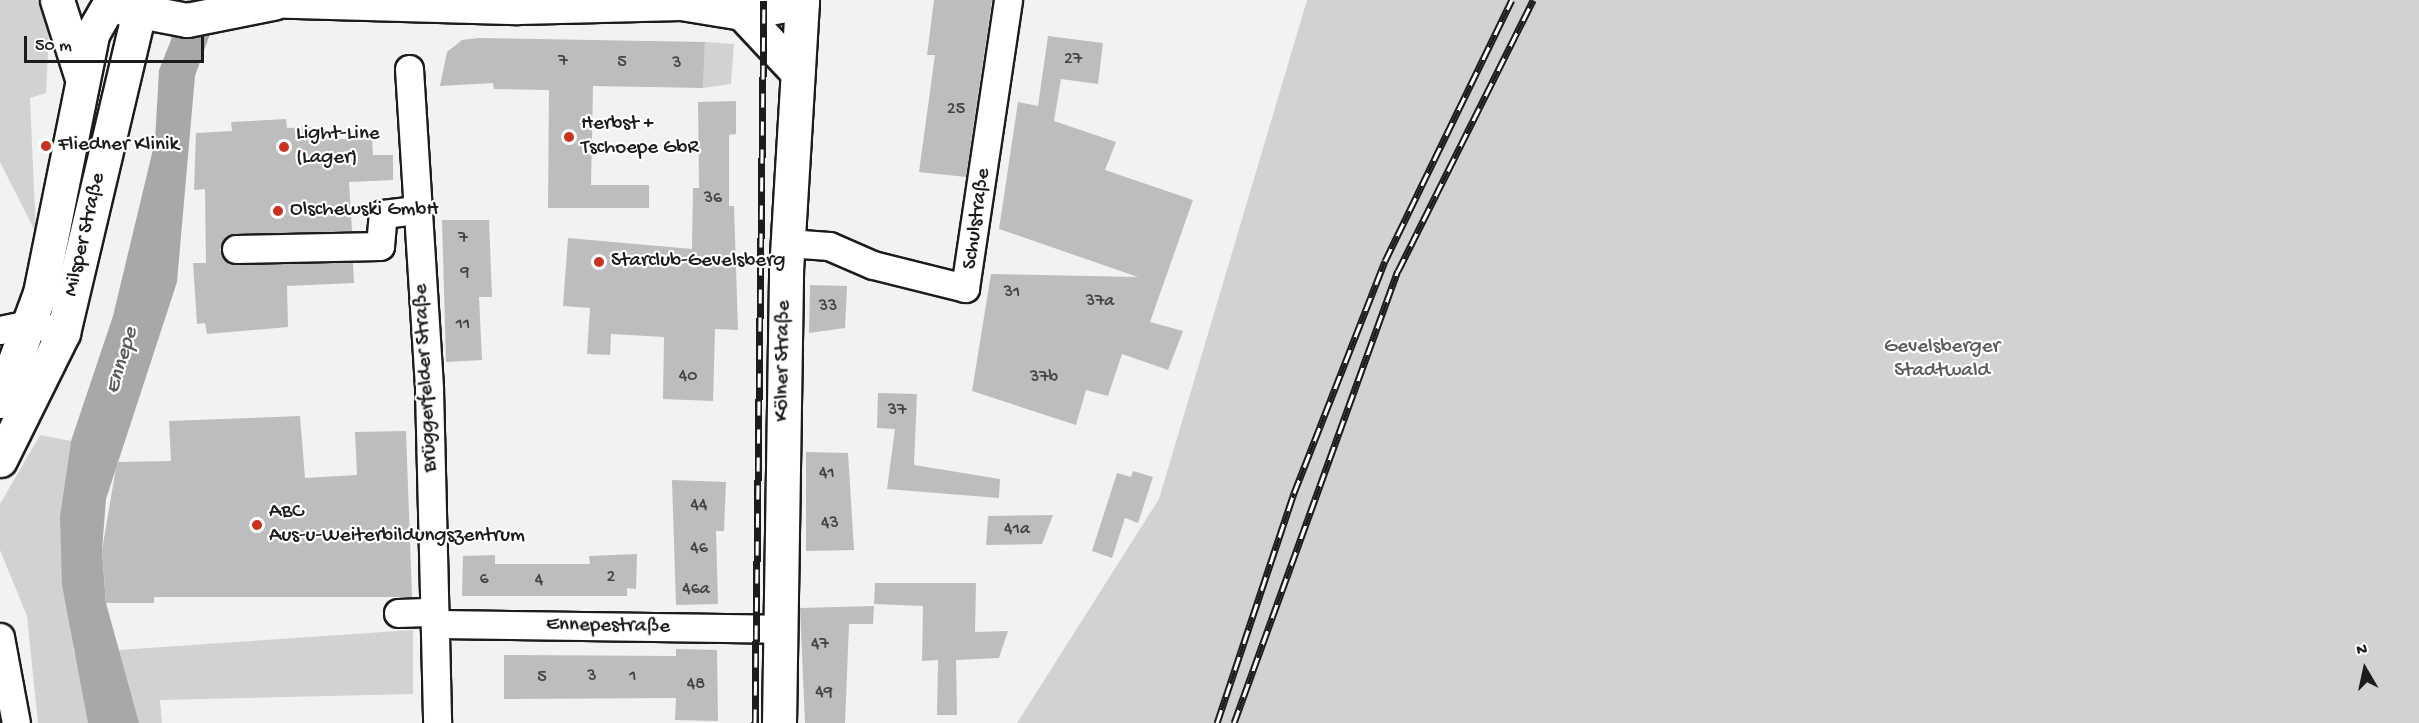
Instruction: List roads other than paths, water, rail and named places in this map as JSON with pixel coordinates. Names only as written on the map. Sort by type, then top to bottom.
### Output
[{"type":"main road","points":[[57,0],[81,76]]},
{"type":"main road","points":[[139,10],[229,14],[267,2],[685,1],[742,13],[800,1]]},
{"type":"main road","name":"Kölner Straße","points":[[779,723],[787,243],[800,1]]},
{"type":"main road","name":"Milsper Straße","points":[[0,401],[32,323],[81,76],[92,34],[139,10]]},
{"type":"main road","name":"Milsper Straße","points":[[0,460],[63,333],[139,10]]},
{"type":"main road","points":[[742,13],[797,72]]},
{"type":"street","name":"Schulstraße","points":[[787,243],[829,246],[873,265],[965,288],[1008,0]]},
{"type":"street","name":"Brüggerfelder Straße","points":[[409,69],[418,210],[435,618],[437,723]]},
{"type":"street","points":[[236,249],[380,246],[384,214],[418,210]]},
{"type":"street","points":[[0,330],[32,323],[63,333]]},
{"type":"street","name":"Ennepestraße","points":[[398,613],[435,618],[782,629]]},
{"type":"street","points":[[0,637],[16,723]]},
{"type":"water","name":"Ennepe","points":[[187,0],[222,0],[195,76],[177,282],[106,499],[102,550],[106,603],[139,723],[88,723],[62,585],[60,516],[71,441],[113,316],[155,141],[159,70]]},
{"type":"railway","points":[[755,723],[764,0]]},
{"type":"railway","points":[[1217,723],[1294,493],[1385,261],[1512,0]]},
{"type":"railway","points":[[1234,723],[1398,271],[1533,0]]},
{"type":"place","name":"Herbst + Tschoepe GbR","points":[[569,137]]},
{"type":"place","name":"Fliedner Klinik","points":[[46,146]]},
{"type":"place","name":"Light-Line (Lager)","points":[[284,147]]},
{"type":"place","name":"Olschewski GmbH","points":[[278,211]]},
{"type":"place","name":"Starclub-Gevelsberg","points":[[599,262]]},
{"type":"place","name":"ABC Aus-u-Weiterbildungszentrum","points":[[257,525]]},
{"type":"park label","name":"Gevelsberger Stadtwald","points":[[1942,360]]}]
